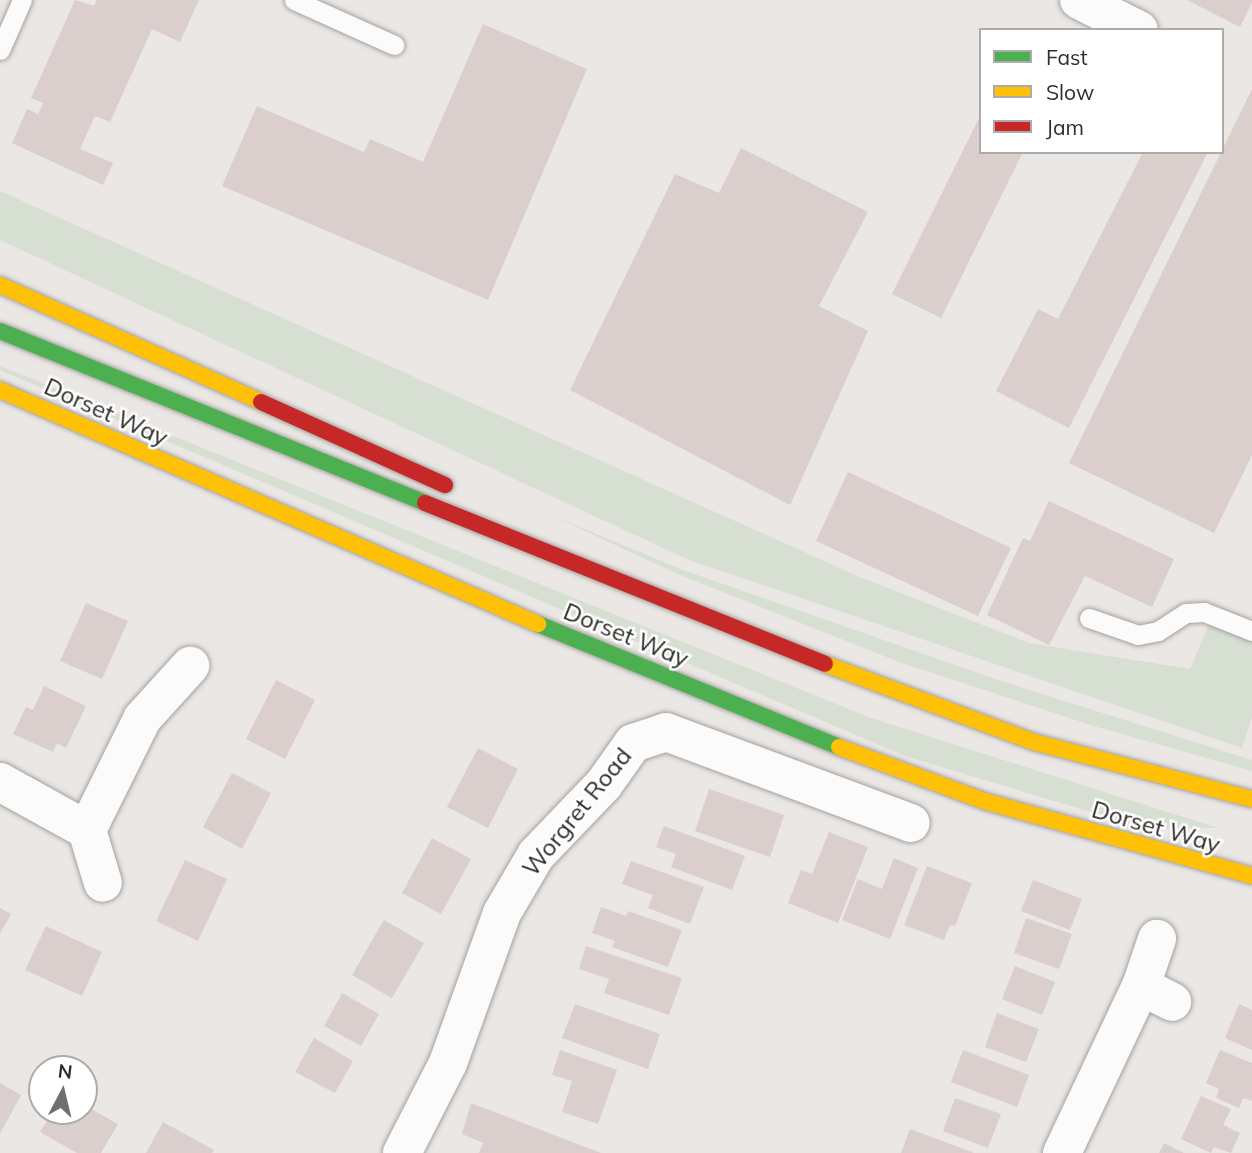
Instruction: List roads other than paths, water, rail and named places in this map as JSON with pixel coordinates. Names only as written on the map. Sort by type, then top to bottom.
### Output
[{"type":"highway","points":[[0,285],[460,492]]},
{"type":"highway","name":"Dorset Way","points":[[0,331],[705,618],[1034,742],[1252,799]]},
{"type":"highway","name":"Dorset Way","points":[[0,390],[490,604],[808,736],[984,801],[1252,876]]},
{"type":"highway","points":[[535,528],[705,618]]},
{"type":"street","points":[[1079,0],[1135,28]]},
{"type":"street","points":[[103,883],[87,830],[142,719],[190,666]]},
{"type":"street","name":"Worgret Road","points":[[402,1153],[448,1063],[502,913],[536,855],[604,784],[633,743],[666,732],[911,823]]},
{"type":"street","points":[[0,782],[87,830]]},
{"type":"street","points":[[1062,1153],[1156,994],[1157,939]]},
{"type":"lane","points":[[0,50],[22,0]]},
{"type":"lane","points":[[294,0],[394,45]]},
{"type":"lane","points":[[1088,618],[1138,635],[1158,631],[1186,613],[1204,612],[1252,631]]}]
